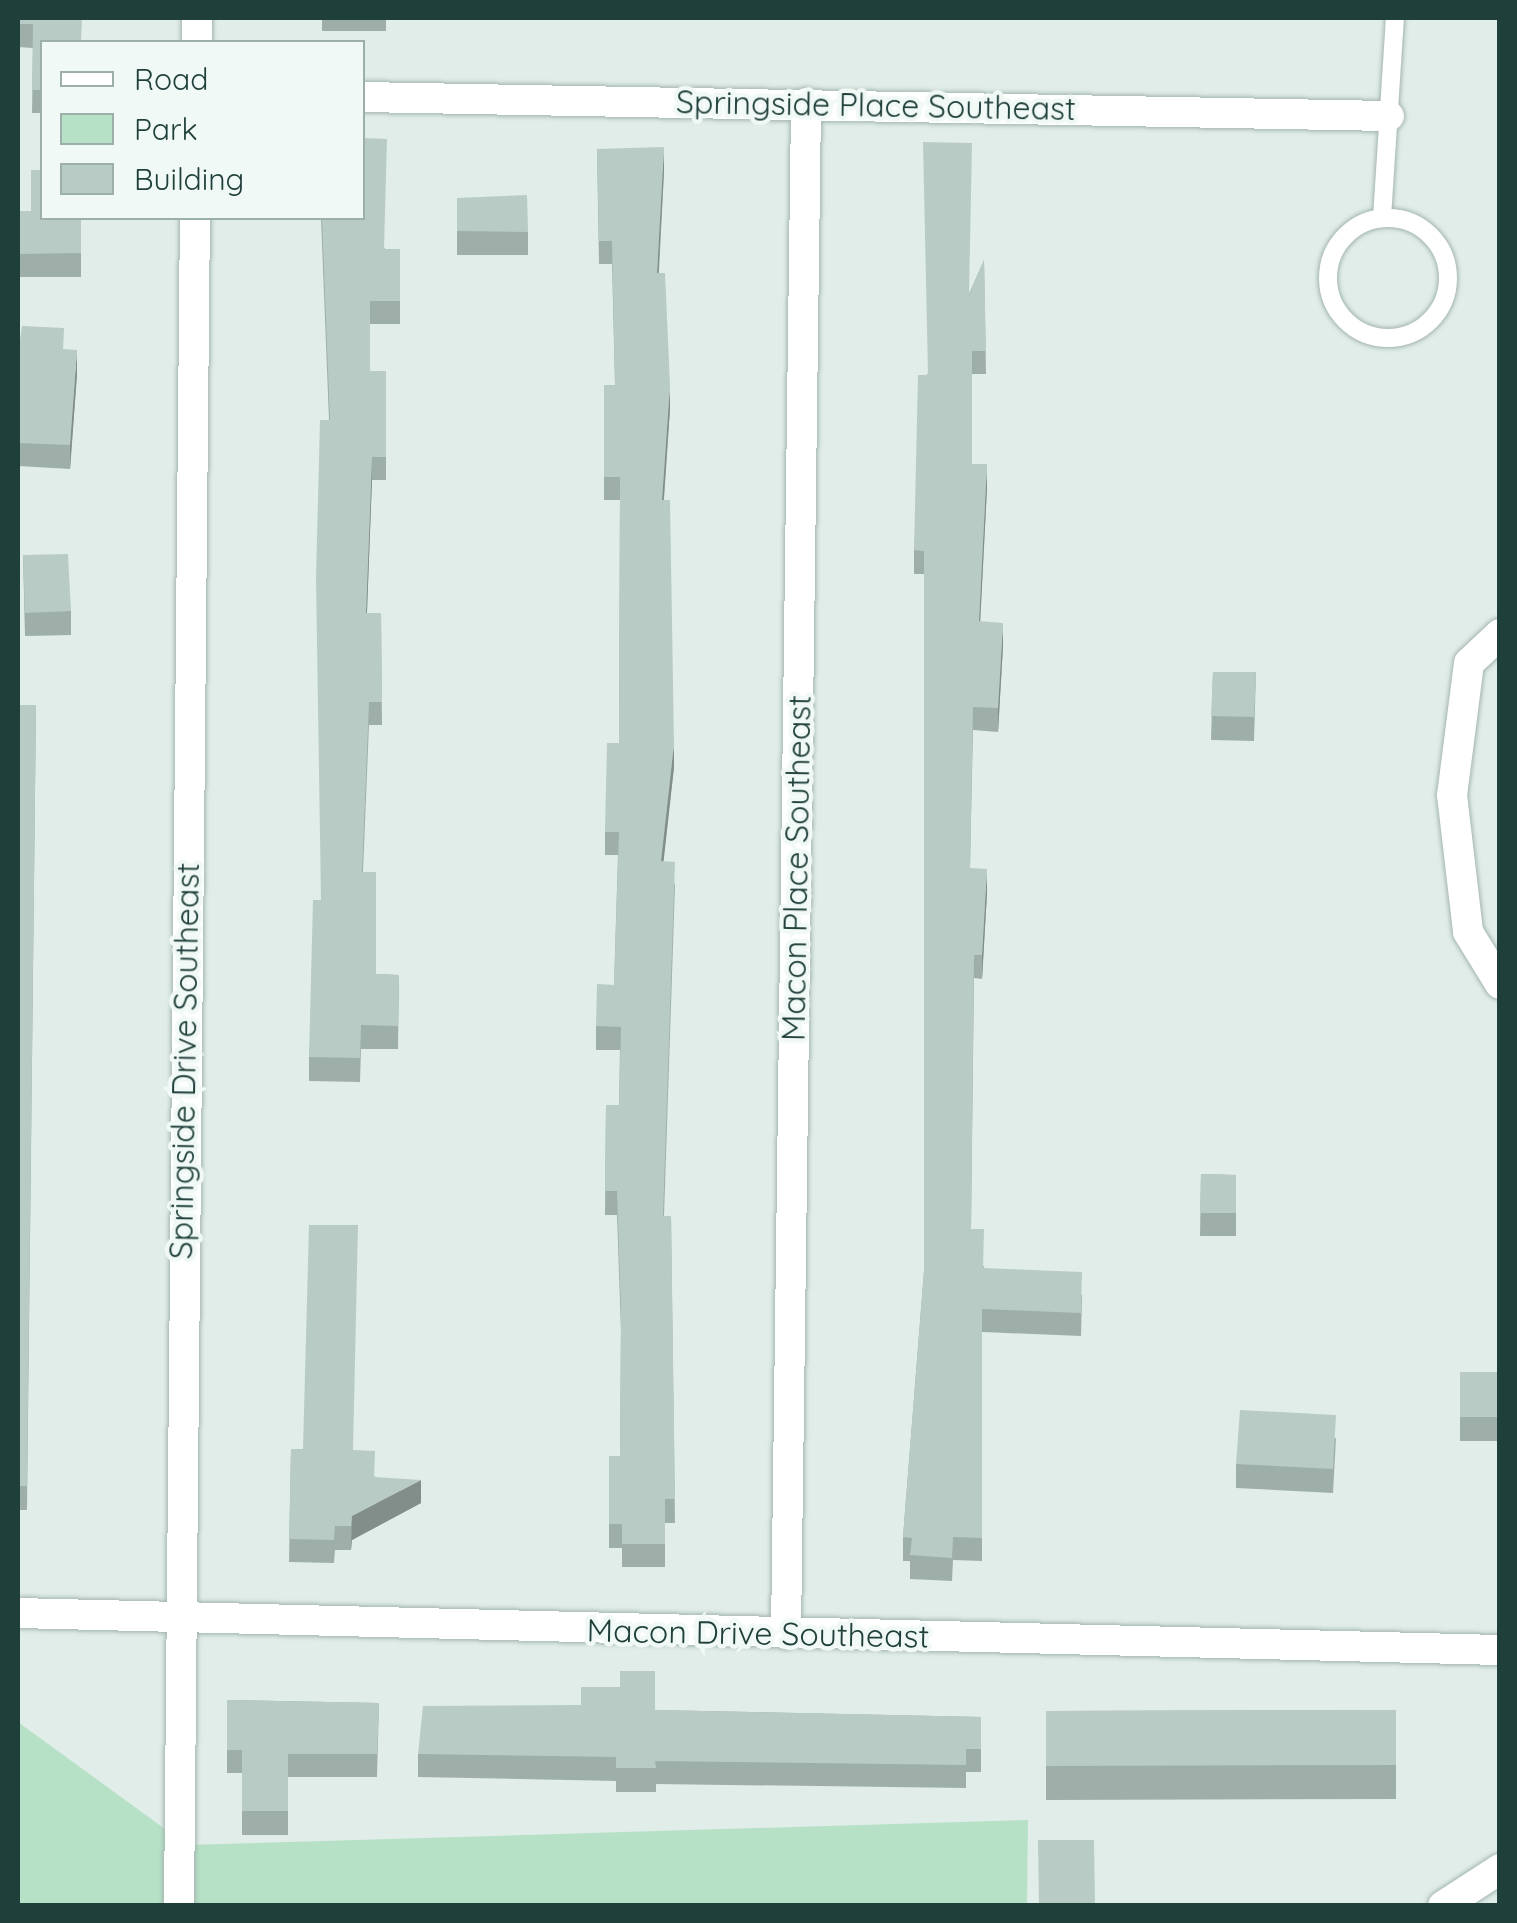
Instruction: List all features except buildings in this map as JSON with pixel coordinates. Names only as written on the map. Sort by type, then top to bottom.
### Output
[{"type":"street","name":"Springside Place Southeast","points":[[365,97],[806,102],[1389,116]]},
{"type":"street","name":"Macon Place Southeast","points":[[786,1634],[806,102]]},
{"type":"street","name":"Springside Drive Southeast","points":[[179,1906],[178,1619],[194,220]]},
{"type":"street","points":[[1500,634],[1470,663],[1452,795],[1468,932],[1500,984]]},
{"type":"street","name":"Macon Drive Southeast","points":[[18,1613],[1500,1650]]},
{"type":"street","points":[[1442,1906],[1500,1869]]},
{"type":"lane","points":[[1382,218],[1395,18]]},
{"type":"lane","points":[[1382,218],[1421,227],[1449,278],[1436,316],[1384,339],[1348,325],[1328,270],[1345,234],[1382,218]]},
{"type":"green space","points":[[18,1722],[187,1845],[1028,1820],[1027,1905],[18,1905]]}]
